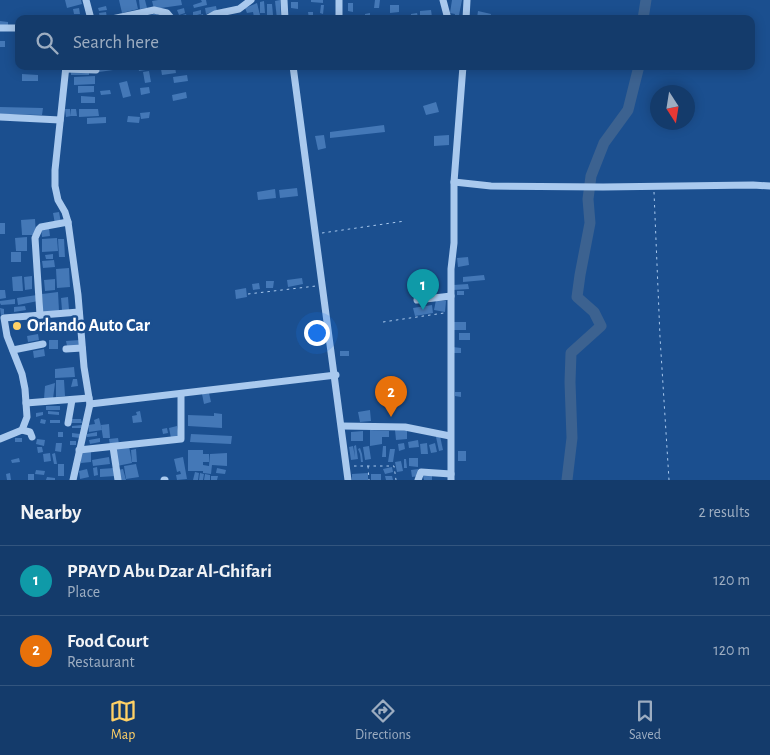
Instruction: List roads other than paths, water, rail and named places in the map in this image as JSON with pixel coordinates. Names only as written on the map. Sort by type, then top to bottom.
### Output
[{"type":"street","points":[[86,0],[90,15]]},
{"type":"street","points":[[213,15],[239,9],[251,0]]},
{"type":"street","points":[[284,0],[285,15]]},
{"type":"street","points":[[339,0],[339,15]]},
{"type":"street","points":[[443,0],[447,15]]},
{"type":"street","points":[[466,15],[467,0]]},
{"type":"street","points":[[131,15],[154,10],[169,15]]},
{"type":"street","points":[[0,28],[15,28]]},
{"type":"street","points":[[66,70],[55,186],[58,200],[68,222],[90,401],[73,480]]},
{"type":"street","points":[[295,70],[348,466],[348,480]]},
{"type":"street","points":[[418,480],[421,472],[450,476],[450,312],[452,296],[454,182],[463,70]]},
{"type":"street","points":[[0,117],[60,120]]},
{"type":"street","points":[[454,182],[491,186],[770,186]]},
{"type":"street","points":[[40,314],[36,238],[38,229],[68,222]]},
{"type":"street","points":[[417,300],[452,296]]},
{"type":"street","points":[[22,430],[27,417],[25,389],[22,374],[4,325],[4,318],[79,312]]},
{"type":"street","points":[[13,350],[43,344]]},
{"type":"street","points":[[66,349],[82,348]]},
{"type":"street","points":[[26,403],[72,400],[90,401],[180,394],[336,375]]},
{"type":"street","points":[[79,450],[181,439],[180,394]]},
{"type":"street","points":[[68,424],[72,400]]},
{"type":"street","points":[[342,426],[405,427],[450,436]]},
{"type":"street","points":[[0,439],[22,430],[30,432],[32,437]]},
{"type":"street","points":[[113,446],[118,480]]},
{"type":"waterway","points":[[644,15],[646,0]]},
{"type":"waterway","points":[[567,480],[572,438],[571,353],[601,326],[594,312],[577,297],[590,223],[588,199],[591,176],[604,143],[628,110],[638,70]]},
{"type":"place","name":"PPAYD Abu Dzar Al-Ghifari","points":[[423,310]]},
{"type":"place","name":"Orlando Auto Car","points":[[17,326]]},
{"type":"place","name":"Food Court","points":[[391,417]]}]
